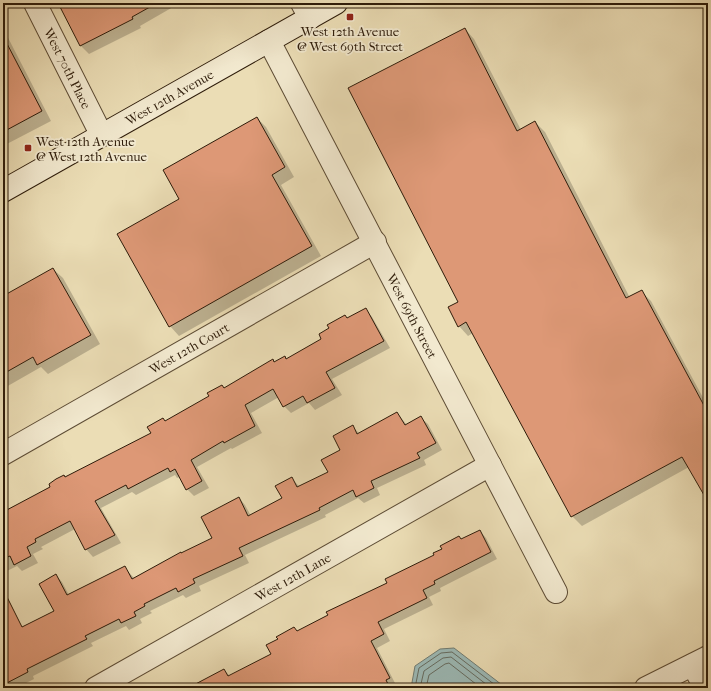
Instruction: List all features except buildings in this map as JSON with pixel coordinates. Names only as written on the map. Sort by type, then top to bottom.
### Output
[{"type":"street","name":"West 70th Place","points":[[34,3],[101,134]]},
{"type":"street","name":"West 12th Avenue","points":[[3,191],[101,134],[269,41],[306,10],[336,3]]},
{"type":"street","name":"West 69th Street","points":[[269,41],[556,592]]},
{"type":"street","name":"West 12th Court","points":[[3,454],[375,242]]},
{"type":"street","name":"West 12th Lane","points":[[96,688],[490,466]]},
{"type":"street","points":[[646,688],[700,661],[705,688]]},
{"type":"water","points":[[454,648],[506,688],[411,688],[415,666],[440,649]]},
{"type":"place","name":"West 12th Avenue @ West 69th Street","points":[[350,17]]},
{"type":"place","name":"West 12th Avenue @ West 12th Avenue","points":[[28,148]]}]
